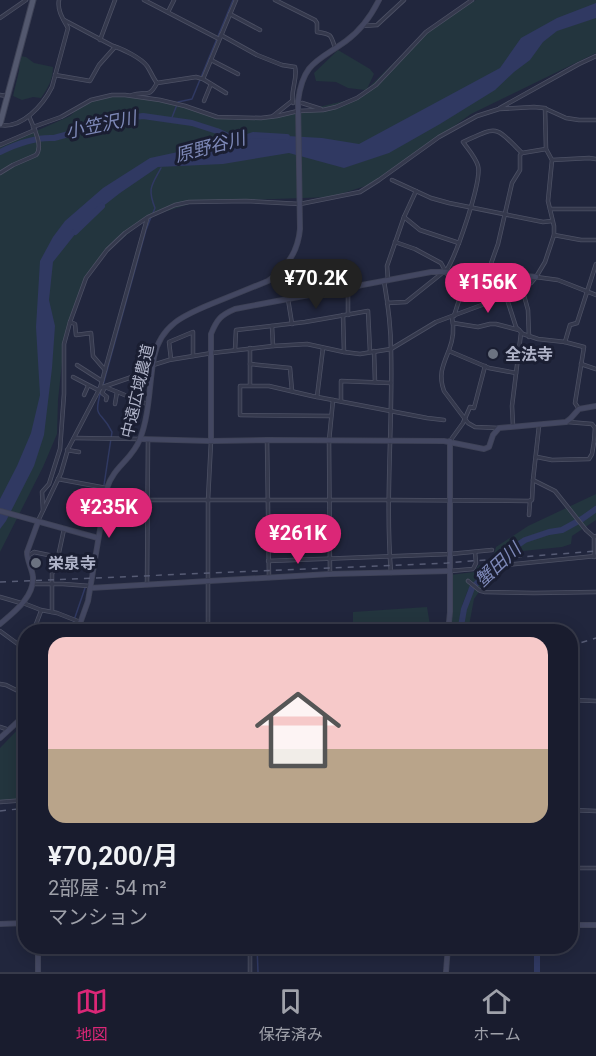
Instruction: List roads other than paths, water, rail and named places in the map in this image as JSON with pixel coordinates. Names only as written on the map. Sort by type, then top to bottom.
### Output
[{"type":"main road","points":[[0,124],[33,0]]},
{"type":"street","points":[[0,18],[26,0]]},
{"type":"street","points":[[0,124],[10,125],[20,122],[29,116],[49,93],[68,28],[58,5],[59,0]]},
{"type":"street","points":[[100,40],[115,0]]},
{"type":"street","points":[[144,0],[257,55],[282,65],[295,67],[293,102],[272,117]]},
{"type":"street","points":[[168,12],[174,0]]},
{"type":"street","points":[[202,79],[236,0]]},
{"type":"street","points":[[275,0],[315,20],[317,32],[329,34],[335,48]]},
{"type":"street","name":"中遠広域農道","points":[[80,622],[86,609],[91,587],[107,488],[116,470],[130,456],[140,439],[155,352],[161,339],[182,316],[268,281],[285,267],[292,257],[299,238],[297,113],[298,94],[303,78],[318,59],[346,41],[362,26],[378,0]]},
{"type":"street","points":[[362,26],[377,25],[404,0]]},
{"type":"street","points":[[0,145],[61,117],[91,100],[112,95],[172,102],[217,117],[241,118],[272,117],[323,110],[346,103],[367,93],[426,32],[472,0]]},
{"type":"street","points":[[230,14],[260,30]]},
{"type":"street","points":[[64,20],[120,48],[144,63],[157,83]]},
{"type":"street","points":[[55,75],[90,81],[99,65],[115,47]]},
{"type":"street","points":[[43,510],[42,492],[49,484],[55,468],[62,436],[64,344],[70,322],[86,278],[107,250],[125,233],[148,217],[169,207],[189,202],[299,202],[360,192],[440,137],[477,116],[499,109],[596,56]]},
{"type":"street","points":[[211,60],[238,74]]},
{"type":"street","points":[[157,83],[196,77],[226,93]]},
{"type":"street","points":[[130,96],[153,92],[157,83]]},
{"type":"street","points":[[204,101],[211,84]]},
{"type":"street","points":[[0,95],[7,96]]},
{"type":"street","points":[[302,103],[323,110]]},
{"type":"street","points":[[499,109],[545,108],[566,118],[596,120]]},
{"type":"street","points":[[0,624],[22,603],[32,584],[33,575],[27,557],[28,548],[68,450],[102,388],[129,378],[153,365],[212,353],[307,344],[360,354],[391,349],[436,322],[506,296],[531,283],[545,262],[554,235],[548,201],[552,160],[546,149],[545,108]]},
{"type":"street","points":[[0,173],[39,153],[39,145],[29,116]]},
{"type":"street","points":[[387,303],[406,302],[441,274],[453,261],[471,207],[479,173],[478,165],[463,142],[492,129],[506,137],[522,153]]},
{"type":"street","points":[[522,153],[546,149]]},
{"type":"street","points":[[491,302],[487,288],[488,272],[498,244],[512,183],[520,170],[522,153]]},
{"type":"street","points":[[552,160],[596,159]]},
{"type":"street","points":[[392,180],[431,198],[543,222],[552,220]]},
{"type":"street","points":[[391,573],[389,500],[391,349],[386,281],[387,266],[395,242],[416,191]]},
{"type":"street","points":[[550,209],[596,209]]},
{"type":"street","points":[[106,400],[107,397],[102,393],[102,381],[148,217]]},
{"type":"street","points":[[404,217],[420,230],[459,243]]},
{"type":"street","points":[[554,235],[596,240]]},
{"type":"street","points":[[395,242],[415,249],[441,263],[460,297],[453,317],[449,351],[441,368],[444,391],[464,420],[475,427],[539,426],[566,422],[592,424],[595,428],[595,442],[589,459],[552,460],[536,457]]},
{"type":"street","points":[[565,342],[570,325],[577,323],[596,264]]},
{"type":"street","points":[[208,624],[208,500],[212,441],[211,334],[223,314],[235,309],[348,287],[444,271],[488,272],[558,280],[596,295]]},
{"type":"street","points":[[348,287],[348,315]]},
{"type":"street","points":[[522,288],[528,310],[530,337]]},
{"type":"street","points":[[506,296],[516,327],[520,331]]},
{"type":"street","points":[[288,299],[292,324]]},
{"type":"street","points":[[235,350],[236,330],[292,324],[368,311],[375,382]]},
{"type":"street","points":[[343,315],[344,352]]},
{"type":"street","points":[[70,322],[75,324],[76,335],[91,333],[93,356],[105,370]]},
{"type":"street","points":[[453,322],[478,327],[496,324],[520,331],[530,337],[584,347],[575,403],[579,409]]},
{"type":"street","points":[[272,326],[273,346]]},
{"type":"street","points":[[513,426],[512,406],[520,331]]},
{"type":"street","points":[[171,360],[169,342],[193,332],[193,356]]},
{"type":"street","points":[[317,397],[323,347]]},
{"type":"street","points":[[250,348],[250,386]]},
{"type":"street","points":[[449,351],[485,366],[516,373]]},
{"type":"street","points":[[250,364],[290,368],[292,391]]},
{"type":"street","points":[[581,364],[596,369]]},
{"type":"street","points":[[77,365],[102,381]]},
{"type":"street","points":[[449,624],[450,441],[470,407],[474,408],[485,366]]},
{"type":"street","points":[[73,377],[88,386],[117,392],[147,404]]},
{"type":"street","points":[[341,401],[341,381],[391,383]]},
{"type":"street","points":[[84,395],[88,386]]},
{"type":"street","points":[[331,416],[240,415],[240,386],[269,386],[444,420]]},
{"type":"street","points":[[115,404],[117,392]]},
{"type":"street","points":[[330,574],[329,441],[333,400]]},
{"type":"street","points":[[566,422],[579,409],[596,406]]},
{"type":"street","points":[[529,515],[539,426]]},
{"type":"street","points":[[74,438],[212,441],[450,441],[487,449],[499,428]]},
{"type":"street","points":[[147,585],[148,440]]},
{"type":"street","points":[[267,440],[269,578]]},
{"type":"street","points":[[68,450],[79,452]]},
{"type":"street","points":[[58,478],[107,488]]},
{"type":"street","points":[[480,590],[506,565],[595,557],[595,536],[586,530],[555,491],[533,480]]},
{"type":"street","points":[[147,500],[531,501]]},
{"type":"street","points":[[0,511],[98,538]]},
{"type":"street","points":[[52,612],[52,574],[64,529]]},
{"type":"street","points":[[268,561],[450,554],[492,550]]},
{"type":"street","points":[[27,557],[34,552],[58,557]]},
{"type":"street","points":[[32,584],[91,587],[330,574],[450,571],[473,569],[476,563],[475,552]]},
{"type":"street","points":[[468,580],[480,590],[534,593],[596,592]]},
{"type":"street","points":[[0,597],[80,622]]},
{"type":"street","points":[[36,624],[41,610]]},
{"type":"street","points":[[0,631],[18,645]]},
{"type":"street","points":[[0,684],[18,691]]},
{"type":"street","points":[[578,700],[596,701]]},
{"type":"street","points":[[0,738],[18,722]]},
{"type":"street","points":[[0,727],[9,730]]},
{"type":"street","points":[[0,802],[18,801]]},
{"type":"street","points":[[578,810],[596,811]]},
{"type":"street","points":[[578,868],[596,868]]},
{"type":"street","points":[[0,924],[18,923]]},
{"type":"street","points":[[578,925],[596,925]]},
{"type":"street","points":[[38,954],[38,972]]},
{"type":"street","points":[[250,954],[250,972]]},
{"type":"street","points":[[446,972],[447,954]]},
{"type":"water","points":[[596,3],[596,18],[557,31],[543,42],[530,60],[495,90],[389,153],[344,168],[289,153],[223,164],[158,167],[88,218],[53,262],[49,300],[55,326],[44,435],[34,466],[0,529],[0,499],[31,433],[40,395],[36,327],[40,261],[65,221],[103,188],[150,158],[243,138],[270,135],[322,138],[359,144],[500,68],[521,38],[557,18]]},
{"type":"waterway","points":[[171,120],[178,102],[192,99],[233,0]]},
{"type":"waterway","name":"小笠沢川","points":[[0,152],[26,142],[54,138],[143,116],[192,123],[237,140]]},
{"type":"waterway","name":"原野谷川","points":[[238,140],[253,135],[287,137]]},
{"type":"waterway","points":[[153,213],[155,208],[151,191],[161,168]]},
{"type":"waterway","name":"原野谷川","points":[[75,232],[102,206]]},
{"type":"waterway","points":[[103,385],[151,217]]},
{"type":"waterway","points":[[101,390],[98,411],[112,432],[104,485]]},
{"type":"waterway","name":"蟹田川","points":[[461,624],[472,588],[509,551],[525,540],[562,530],[596,509]]},
{"type":"waterway","points":[[73,624],[85,588]]},
{"type":"waterway","points":[[257,954],[258,972]]},
{"type":"waterway","name":"蟹田川","points":[[537,954],[537,972]]},
{"type":"railway","points":[[0,582],[447,563],[596,551]]},
{"type":"railway","points":[[578,644],[596,638]]},
{"type":"railway","points":[[0,811],[18,809]]},
{"type":"place","name":"全法寺","points":[[493,354]]},
{"type":"place","name":"栄泉寺","points":[[36,563]]}]
